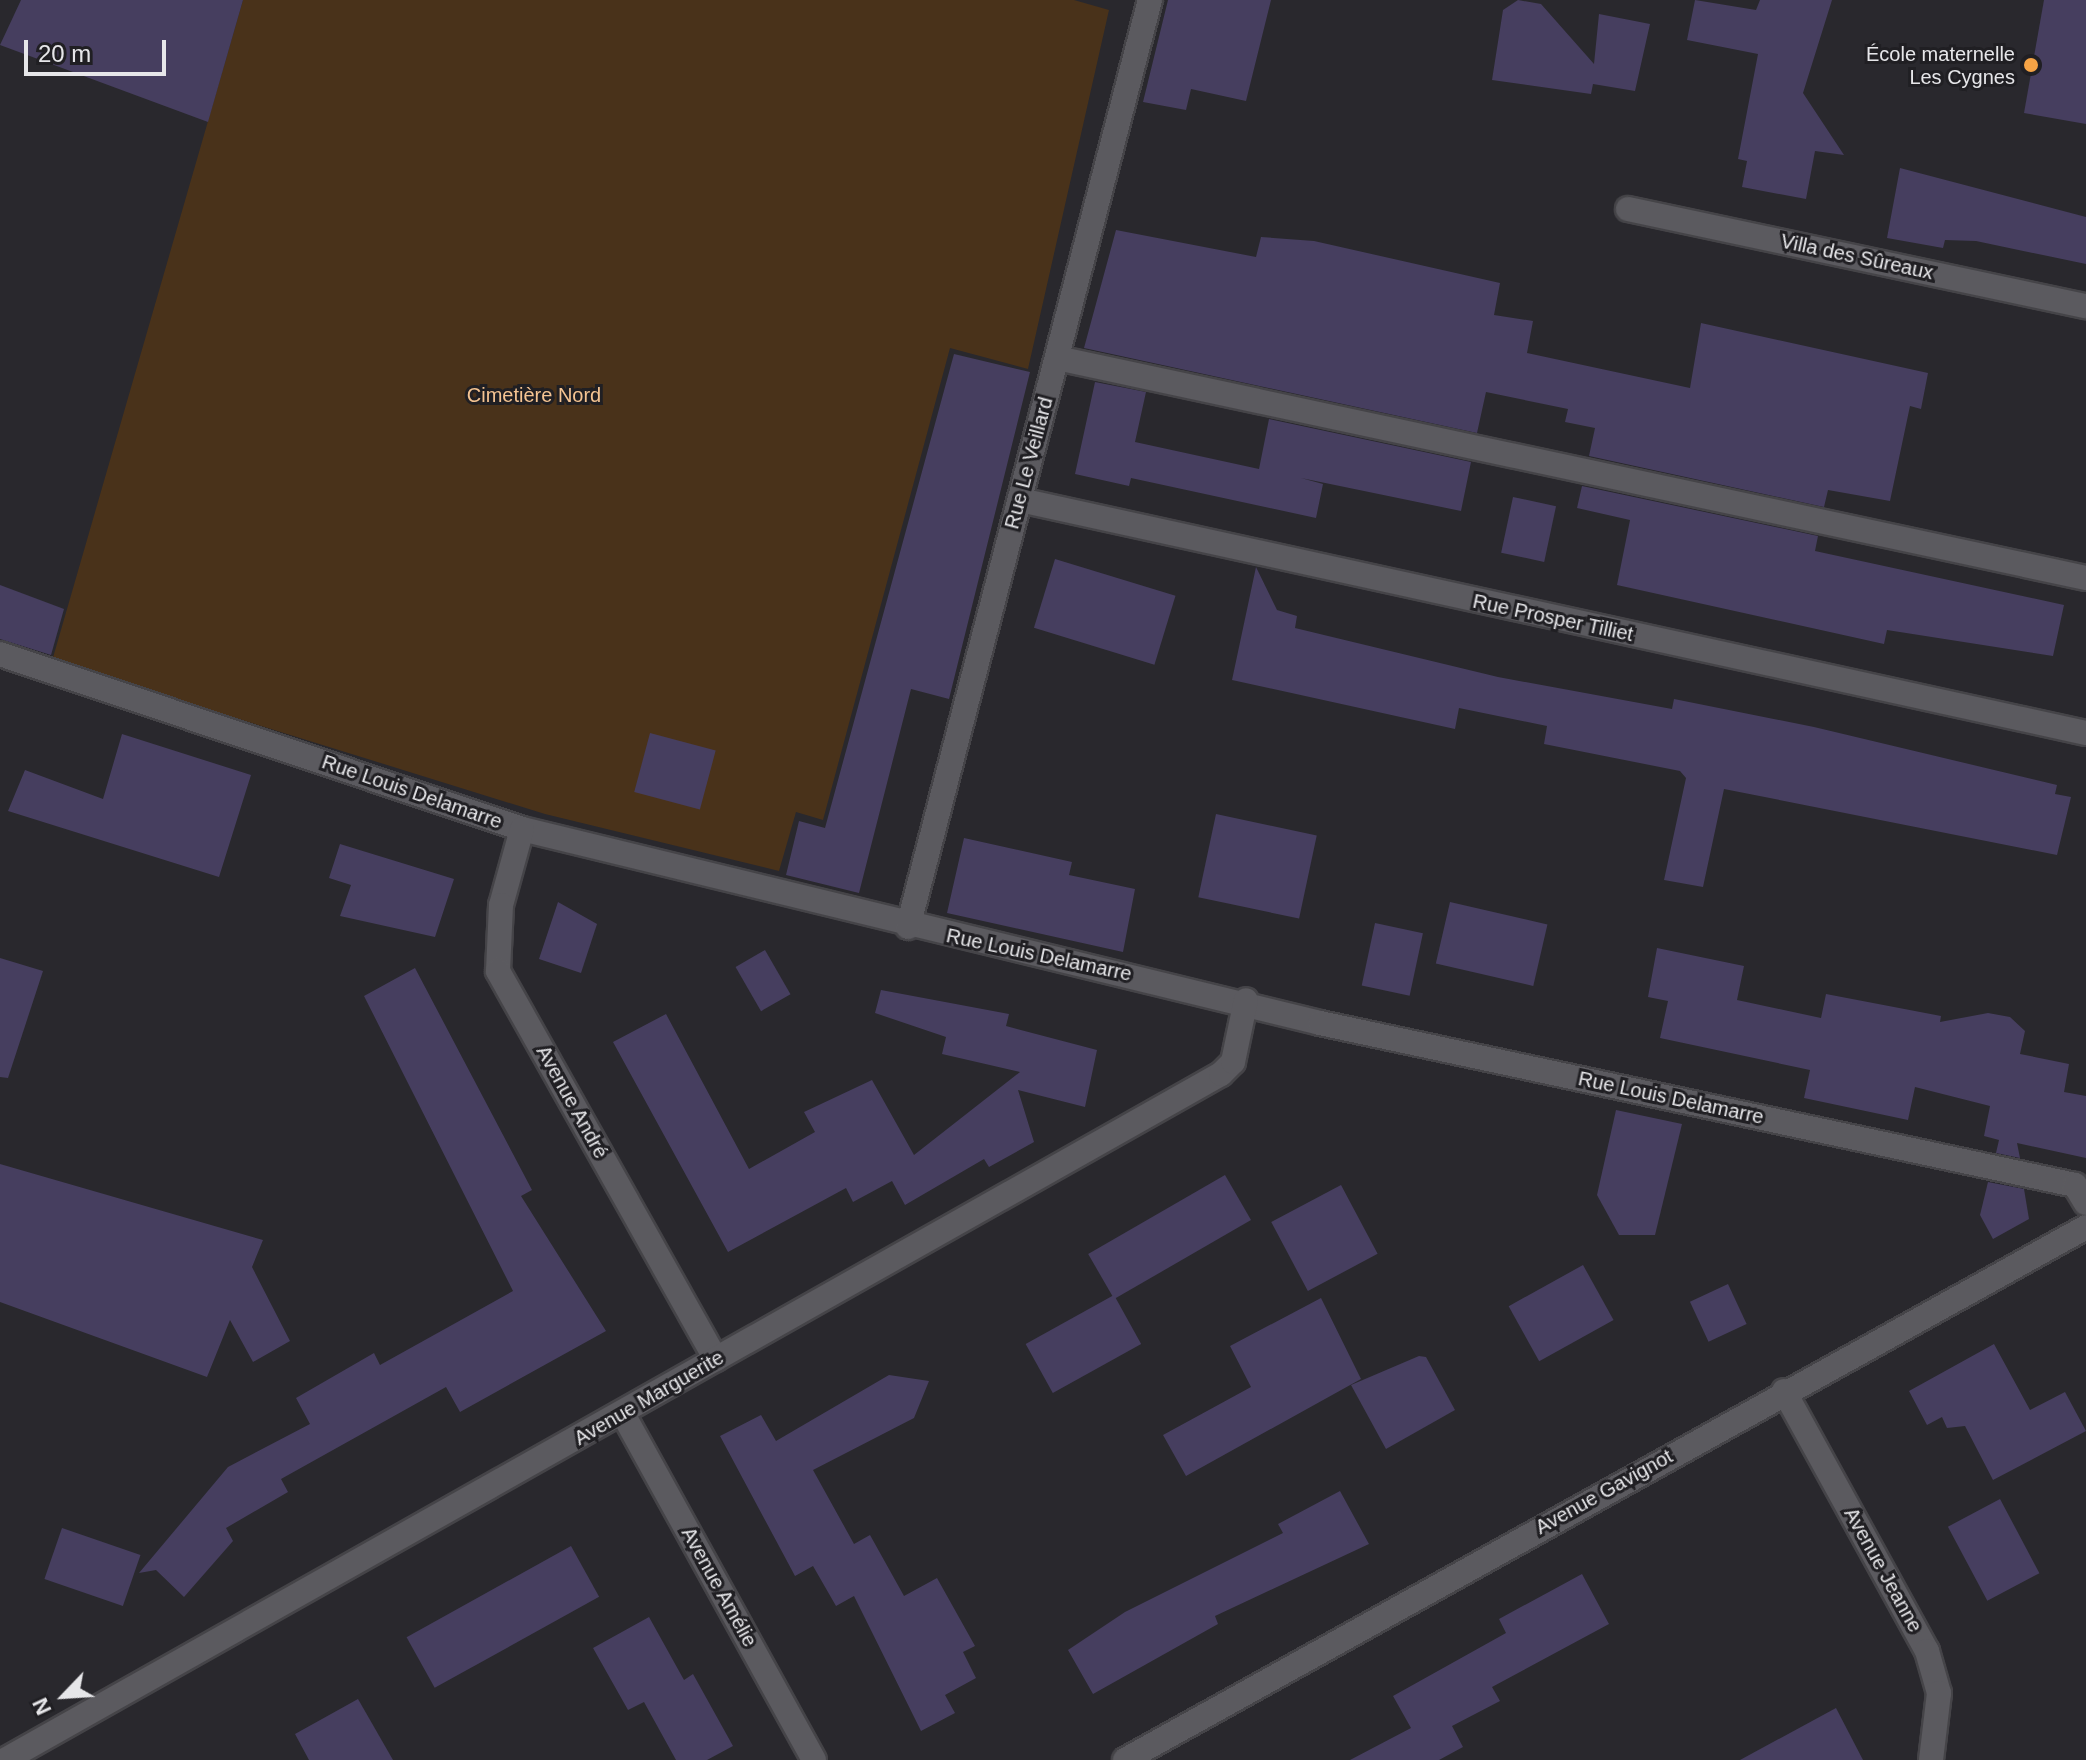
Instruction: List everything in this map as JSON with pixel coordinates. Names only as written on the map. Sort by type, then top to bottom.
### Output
[{"type":"street","name":"Rue Le Veillard","points":[[908,927],[1150,0]]},
{"type":"street","name":"Villa des Sûreaux","points":[[1628,209],[2086,306]]},
{"type":"street","points":[[1057,358],[2086,578]]},
{"type":"street","name":"Rue Prosper Tilliet","points":[[1020,500],[2086,733]]},
{"type":"street","name":"Rue Louis Delamarre","points":[[0,654],[522,829],[908,927],[1246,1000],[1320,1023],[2075,1185],[2086,1203]]},
{"type":"street","name":"Avenue André","points":[[522,829],[501,905],[498,971],[716,1359]]},
{"type":"street","name":"Avenue Marguerite","points":[[5,1760],[1221,1074],[1233,1062],[1246,1000]]},
{"type":"street","name":"Avenue Gavignot","points":[[1125,1760],[1784,1391],[2086,1227]]},
{"type":"street","name":"Avenue Jeanne","points":[[1784,1391],[1927,1651],[1939,1693],[1931,1760]]},
{"type":"street","name":"Avenue Amélie","points":[[623,1414],[814,1760]]},
{"type":"green space","name":"Cimetière Nord","points":[[243,0],[1074,0],[1109,10],[1028,369],[950,348],[823,820],[796,812],[779,871],[545,814],[52,661]]},
{"type":"building","points":[[21,0],[243,0],[208,122],[0,45]]},
{"type":"building","points":[[1168,0],[1271,0],[1246,101],[1191,89],[1186,110],[1143,102]]},
{"type":"building","points":[[1518,0],[1541,4],[1594,64],[1599,14],[1650,24],[1635,91],[1593,84],[1591,94],[1492,80],[1503,10]]},
{"type":"building","points":[[1695,0],[1756,10],[1760,0],[1832,0],[1803,93],[1844,155],[1815,151],[1806,199],[1742,187],[1747,161],[1738,159],[1758,54],[1687,40]]},
{"type":"building","points":[[2044,0],[2086,0],[2086,124],[2024,113]]},
{"type":"building","points":[[1900,168],[2086,217],[2086,264],[1976,241],[1945,240],[1943,248],[1887,238]]},
{"type":"building","points":[[1116,230],[1256,257],[1261,237],[1314,241],[1500,283],[1494,315],[1533,321],[1527,353],[1690,388],[1701,323],[1928,373],[1921,409],[1910,406],[1890,501],[1828,490],[1824,507],[1589,456],[1595,428],[1565,422],[1568,409],[1486,392],[1477,433],[1084,348]]},
{"type":"building","points":[[954,354],[1030,372],[949,699],[911,689],[859,893],[786,875],[799,821],[825,828]]},
{"type":"building","points":[[1095,382],[1146,392],[1135,442],[1259,469],[1269,419],[1471,462],[1461,511],[1301,478],[1323,484],[1316,518],[1131,478],[1129,486],[1075,474]]},
{"type":"building","points":[[1582,486],[1818,536],[1815,551],[2064,605],[2053,656],[1887,630],[1884,644],[1617,585],[1630,520],[1577,508]]},
{"type":"building","points":[[1513,497],[1556,506],[1544,562],[1501,553]]},
{"type":"building","points":[[1055,559],[1175,596],[1154,665],[1034,628]]},
{"type":"building","points":[[1256,567],[1277,610],[1297,616],[1295,628],[1498,677],[1672,709],[1674,699],[1814,727],[2057,785],[2055,794],[2071,797],[2057,855],[1724,789],[1703,887],[1664,880],[1686,778],[1680,771],[1544,744],[1547,726],[1459,708],[1455,729],[1232,680]]},
{"type":"building","points":[[0,585],[64,609],[51,655],[0,639]]},
{"type":"building","points":[[650,733],[716,751],[700,810],[634,792]]},
{"type":"building","points":[[122,734],[251,775],[219,877],[8,811],[25,770],[103,799]]},
{"type":"building","points":[[1216,814],[1317,835],[1299,919],[1198,897]]},
{"type":"building","points":[[964,838],[1072,862],[1069,875],[1135,889],[1123,952],[947,913]]},
{"type":"building","points":[[340,844],[454,879],[435,937],[340,916],[351,885],[329,878]]},
{"type":"building","points":[[558,902],[597,924],[581,973],[539,959]]},
{"type":"building","points":[[1450,902],[1547,924],[1533,986],[1436,963]]},
{"type":"building","points":[[1375,923],[1423,933],[1410,996],[1362,986]]},
{"type":"building","points":[[1657,948],[1744,966],[1737,1000],[1821,1018],[1826,994],[1941,1016],[1940,1022],[1988,1013],[2010,1017],[2025,1031],[2020,1054],[2069,1064],[2064,1092],[2086,1096],[2086,1158],[2017,1143],[2020,1158],[1996,1153],[1999,1140],[1984,1136],[1990,1106],[1915,1087],[1908,1120],[1804,1098],[1810,1070],[1660,1038],[1668,1001],[1648,997]]},
{"type":"building","points":[[765,950],[791,994],[761,1011],[736,967]]},
{"type":"building","points":[[0,958],[43,971],[8,1078],[0,1077]]},
{"type":"building","points":[[415,968],[532,1190],[521,1196],[606,1331],[460,1412],[446,1387],[281,1479],[288,1492],[226,1528],[233,1541],[184,1597],[156,1570],[139,1573],[228,1467],[310,1424],[296,1398],[374,1353],[380,1365],[513,1291],[364,996]]},
{"type":"building","points":[[881,990],[1009,1014],[1006,1026],[1097,1050],[1085,1107],[1018,1090],[1034,1142],[989,1167],[984,1159],[905,1205],[892,1181],[853,1202],[846,1188],[728,1252],[613,1042],[666,1014],[749,1169],[815,1132],[804,1112],[872,1080],[914,1155],[1020,1072],[942,1054],[946,1037],[875,1013]]},
{"type":"building","points":[[1616,1110],[1682,1124],[1655,1235],[1619,1235],[1597,1195]]},
{"type":"building","points":[[0,1164],[263,1240],[252,1267],[290,1341],[253,1362],[230,1320],[207,1377],[0,1302]]},
{"type":"building","points":[[1225,1175],[1251,1220],[1114,1299],[1088,1254]]},
{"type":"building","points":[[1988,1182],[2024,1189],[2029,1219],[1993,1239],[1980,1215]]},
{"type":"building","points":[[1341,1185],[1378,1254],[1308,1291],[1271,1222]]},
{"type":"building","points":[[1583,1265],[1614,1320],[1539,1361],[1509,1306]]},
{"type":"building","points":[[1728,1284],[1747,1324],[1709,1342],[1690,1302]]},
{"type":"building","points":[[1114,1295],[1141,1344],[1053,1393],[1026,1344]]},
{"type":"building","points":[[1321,1298],[1361,1379],[1186,1476],[1163,1435],[1251,1387],[1230,1346]]},
{"type":"building","points":[[1994,1344],[2030,1410],[2065,1392],[2086,1431],[1993,1480],[1965,1426],[1947,1428],[1942,1417],[1927,1425],[1909,1391]]},
{"type":"building","points":[[1419,1356],[1426,1357],[1455,1410],[1386,1449],[1351,1385]]},
{"type":"building","points":[[889,1375],[929,1381],[914,1418],[813,1470],[854,1544],[870,1535],[904,1596],[937,1578],[975,1646],[963,1652],[976,1678],[945,1695],[955,1713],[921,1731],[854,1596],[836,1606],[813,1566],[795,1576],[720,1436],[761,1415],[776,1441]]},
{"type":"building","points":[[1340,1491],[1369,1544],[1215,1616],[1218,1624],[1093,1694],[1068,1650],[1125,1612],[1283,1533],[1278,1524]]},
{"type":"building","points":[[2000,1499],[2039,1573],[1987,1601],[1948,1527]]},
{"type":"building","points":[[62,1528],[140,1555],[123,1606],[44,1579]]},
{"type":"building","points":[[571,1546],[599,1597],[435,1688],[407,1637]]},
{"type":"building","points":[[1582,1574],[1609,1624],[1492,1687],[1500,1701],[1452,1726],[1463,1747],[1439,1760],[1350,1760],[1411,1728],[1393,1696],[1506,1633],[1499,1619]]},
{"type":"building","points":[[649,1617],[684,1680],[693,1674],[733,1746],[707,1760],[676,1760],[644,1702],[628,1710],[593,1648]]},
{"type":"building","points":[[358,1699],[393,1760],[309,1760],[295,1734]]},
{"type":"building","points":[[1836,1708],[1863,1760],[1740,1760]]},
{"type":"place","name":"École maternelle Les Cygnes","points":[[2031,65]]}]
